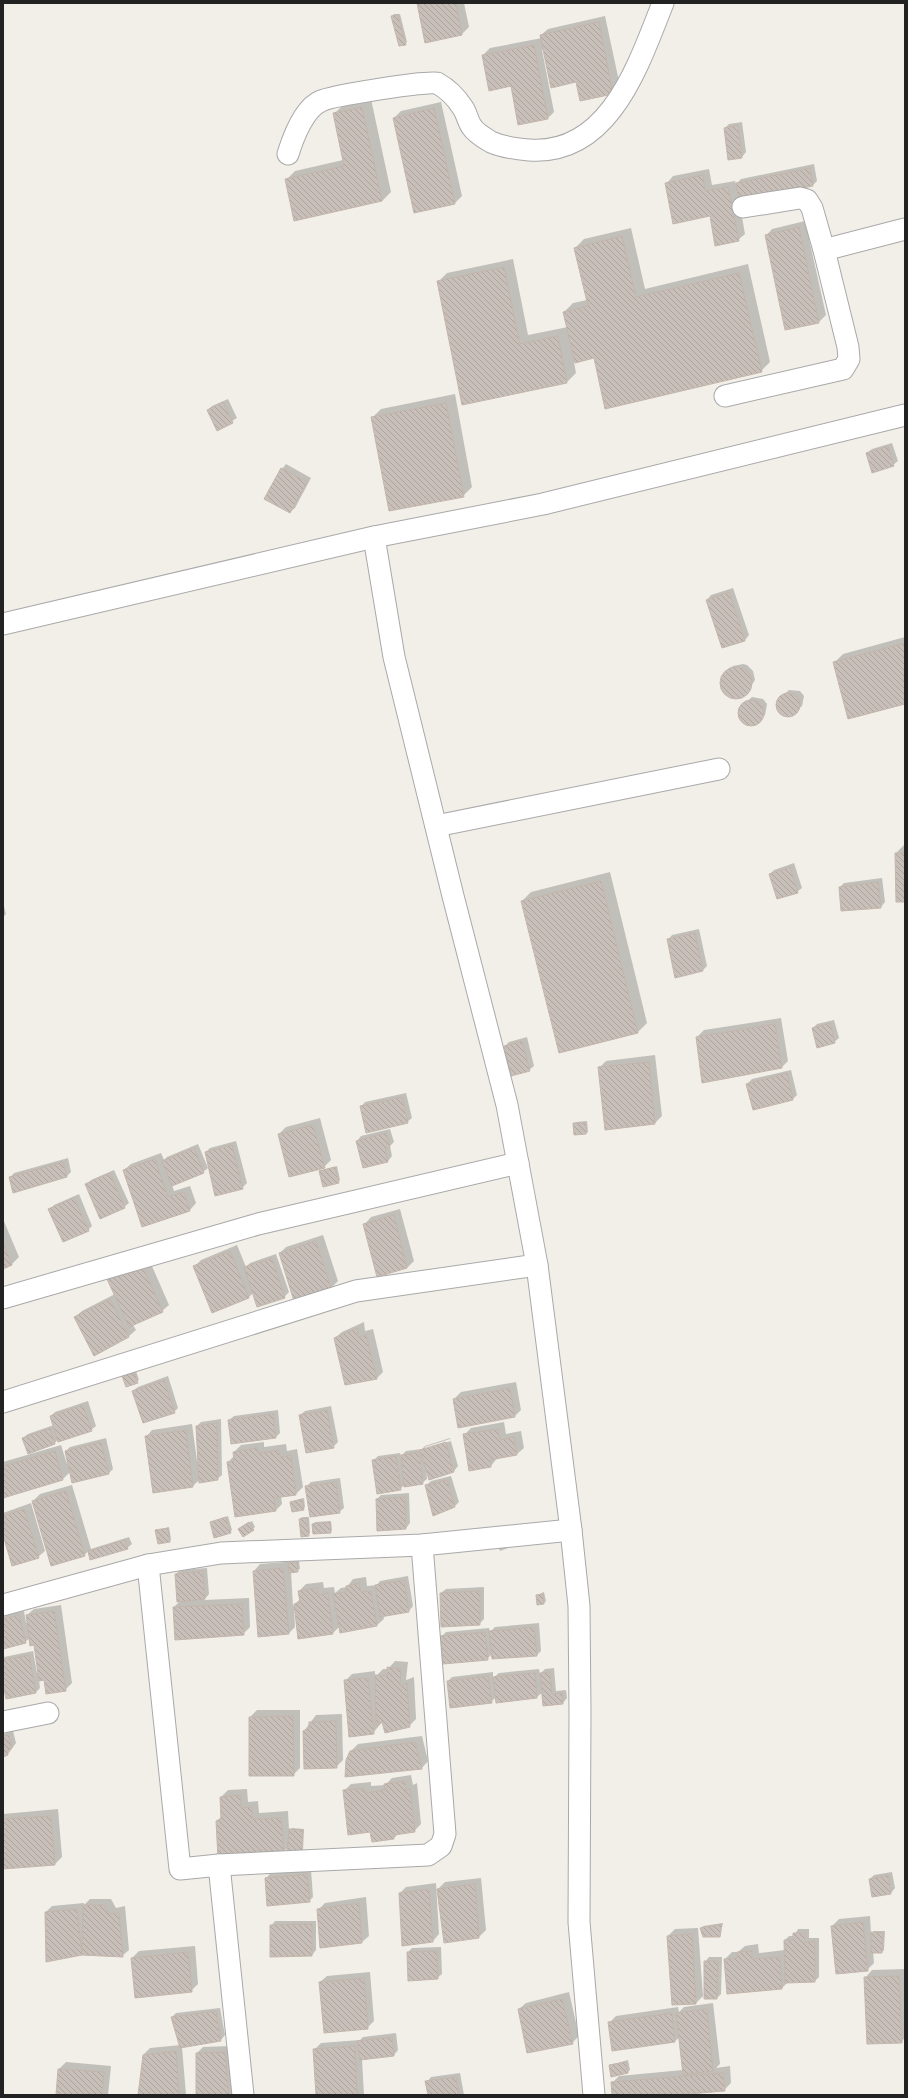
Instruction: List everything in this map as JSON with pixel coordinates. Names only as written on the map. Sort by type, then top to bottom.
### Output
[{"type":"street","points":[[288,154],[294,136],[305,116],[320,101],[416,83],[435,82],[452,93],[464,109],[472,127],[491,142],[514,148],[545,151],[567,144],[589,134],[611,112],[629,82],[663,3]]},
{"type":"street","points":[[725,396],[843,369],[849,359],[848,347],[824,250],[812,208],[807,200],[800,198],[743,207]]},
{"type":"street","points":[[824,250],[905,229]]},
{"type":"street","points":[[3,624],[374,537],[544,504],[905,415]]},
{"type":"street","points":[[374,537],[394,657],[507,1105],[537,1265],[571,1530],[579,1606],[579,1922],[594,2095]]},
{"type":"street","points":[[436,826],[719,769]]},
{"type":"street","points":[[3,1298],[258,1224],[518,1163]]},
{"type":"street","points":[[3,1402],[356,1291],[537,1265]]},
{"type":"street","points":[[3,1605],[148,1565],[222,1553],[422,1544],[571,1530]]},
{"type":"street","points":[[148,1565],[180,1869],[219,1865],[428,1855],[441,1846],[445,1834],[442,1778],[422,1544]]},
{"type":"street","points":[[3,1722],[48,1713]]},
{"type":"street","points":[[219,1865],[243,2095]]},
{"type":"building","points":[[417,3],[456,3],[462,35],[425,43]]},
{"type":"building","points":[[398,15],[406,45],[399,46],[391,16]]},
{"type":"building","points":[[599,22],[613,94],[580,101],[576,82],[551,88],[540,35]]},
{"type":"building","points":[[534,45],[548,119],[518,125],[511,86],[489,91],[482,55]]},
{"type":"building","points":[[362,107],[382,201],[294,221],[285,179],[344,166],[333,113]]},
{"type":"building","points":[[434,108],[455,204],[414,213],[393,118]]},
{"type":"building","points":[[738,125],[742,158],[728,160],[724,128]]},
{"type":"building","points":[[810,168],[813,186],[739,201],[736,183]]},
{"type":"building","points":[[703,175],[705,191],[728,187],[739,241],[715,246],[710,216],[673,224],[665,183]]},
{"type":"building","points":[[799,227],[819,323],[785,330],[765,235]]},
{"type":"building","points":[[622,236],[636,297],[739,273],[762,372],[605,409],[594,358],[575,363],[563,312],[588,306],[574,248]]},
{"type":"building","points":[[504,267],[520,344],[558,336],[567,383],[462,405],[437,281]]},
{"type":"building","points":[[223,402],[233,423],[217,431],[207,410]]},
{"type":"building","points":[[446,403],[464,497],[389,511],[371,417]]},
{"type":"building","points":[[888,446],[894,466],[872,473],[866,453]]},
{"type":"building","points":[[281,468],[307,482],[290,513],[264,499]]},
{"type":"building","points":[[729,592],[745,641],[722,648],[706,600]]},
{"type":"building","points":[[905,643],[905,704],[848,719],[833,662]]},
{"type":"building","points":[[736,667],[745,670],[749,674],[752,683],[749,692],[745,696],[736,699],[727,696],[723,692],[720,683],[723,674],[727,670]]},
{"type":"building","points":[[788,693],[797,696],[800,705],[797,714],[788,717],[779,714],[776,705],[779,696]]},
{"type":"building","points":[[751,700],[760,704],[764,713],[760,722],[751,726],[742,722],[738,713],[742,704]]},
{"type":"building","points":[[895,853],[905,853],[905,902],[896,902]]},
{"type":"building","points":[[790,867],[798,893],[777,899],[769,874]]},
{"type":"building","points":[[601,881],[638,1033],[559,1053],[521,901]]},
{"type":"building","points":[[878,882],[881,908],[841,911],[839,887]]},
{"type":"building","points":[[695,933],[703,971],[675,978],[667,939]]},
{"type":"building","points":[[830,1023],[835,1043],[817,1048],[812,1028]]},
{"type":"building","points":[[775,1024],[782,1068],[702,1083],[696,1037]]},
{"type":"building","points":[[522,1041],[530,1071],[511,1076],[504,1046]]},
{"type":"building","points":[[649,1062],[655,1124],[605,1130],[598,1067]]},
{"type":"building","points":[[787,1073],[793,1100],[753,1110],[746,1084]]},
{"type":"building","points":[[402,1097],[408,1123],[366,1133],[360,1106]]},
{"type":"building","points":[[573,1123],[586,1123],[586,1134],[574,1135]]},
{"type":"building","points":[[313,1125],[325,1168],[289,1177],[278,1134]]},
{"type":"building","points":[[386,1133],[390,1147],[385,1149],[388,1162],[363,1168],[356,1141]]},
{"type":"building","points":[[232,1145],[243,1189],[215,1196],[205,1152]]},
{"type":"building","points":[[194,1148],[204,1173],[172,1186],[162,1161]]},
{"type":"building","points":[[155,1159],[168,1197],[184,1192],[190,1211],[142,1227],[123,1170]]},
{"type":"building","points":[[63,1162],[67,1177],[13,1193],[9,1177]]},
{"type":"building","points":[[335,1167],[339,1183],[323,1187],[319,1171]]},
{"type":"building","points":[[110,1173],[125,1208],[100,1219],[85,1184]]},
{"type":"building","points":[[74,1198],[89,1231],[63,1242],[48,1209]]},
{"type":"building","points":[[394,1215],[407,1268],[377,1277],[363,1224]]},
{"type":"building","points":[[316,1241],[331,1288],[294,1301],[279,1253]]},
{"type":"building","points":[[3,1242],[12,1265],[3,1269]]},
{"type":"building","points":[[230,1251],[249,1298],[212,1313],[193,1266]]},
{"type":"building","points":[[272,1258],[285,1298],[257,1307],[244,1267]]},
{"type":"building","points":[[141,1263],[163,1312],[129,1327],[107,1279]]},
{"type":"building","points":[[110,1299],[129,1337],[94,1356],[74,1317]]},
{"type":"building","points":[[357,1328],[358,1337],[366,1335],[377,1379],[345,1385],[334,1338]]},
{"type":"building","points":[[133,1369],[138,1383],[126,1387],[121,1373]]},
{"type":"building","points":[[164,1380],[175,1413],[143,1423],[132,1391]]},
{"type":"building","points":[[510,1388],[515,1417],[458,1428],[453,1399]]},
{"type":"building","points":[[83,1405],[92,1431],[58,1442],[50,1416]]},
{"type":"building","points":[[327,1410],[334,1448],[306,1453],[299,1415]]},
{"type":"building","points":[[273,1414],[276,1438],[231,1444],[228,1420]]},
{"type":"building","points":[[217,1423],[218,1480],[199,1483],[196,1426]]},
{"type":"building","points":[[50,1428],[55,1444],[28,1454],[22,1438]]},
{"type":"building","points":[[498,1429],[500,1440],[514,1437],[517,1455],[490,1460],[491,1467],[469,1471],[463,1434]]},
{"type":"building","points":[[186,1430],[193,1487],[153,1493],[145,1436]]},
{"type":"building","points":[[101,1442],[109,1474],[72,1483],[65,1451]]},
{"type":"building","points":[[446,1442],[454,1472],[429,1480],[420,1450]]},
{"type":"building","points":[[257,1448],[258,1453],[279,1450],[280,1457],[291,1455],[296,1495],[274,1498],[276,1511],[235,1517],[227,1462],[234,1461],[233,1452]]},
{"type":"building","points":[[55,1451],[63,1480],[3,1498],[3,1466]]},
{"type":"building","points":[[419,1452],[423,1484],[404,1487],[401,1455]]},
{"type":"building","points":[[396,1456],[401,1490],[377,1494],[372,1460]]},
{"type":"building","points":[[447,1480],[455,1507],[433,1516],[425,1485]]},
{"type":"building","points":[[336,1482],[340,1513],[310,1517],[305,1486]]},
{"type":"building","points":[[66,1491],[85,1556],[51,1566],[32,1501]]},
{"type":"building","points":[[405,1497],[406,1529],[377,1531],[376,1499]]},
{"type":"building","points":[[302,1499],[304,1510],[292,1512],[290,1502]]},
{"type":"building","points":[[24,1509],[39,1558],[12,1566],[3,1535],[3,1516]]},
{"type":"building","points":[[226,1517],[231,1533],[214,1538],[210,1522]]},
{"type":"building","points":[[307,1518],[309,1536],[301,1537],[299,1519]]},
{"type":"building","points":[[249,1522],[254,1530],[243,1537],[238,1529]]},
{"type":"building","points":[[330,1522],[331,1533],[313,1534],[312,1524]]},
{"type":"building","points":[[168,1528],[170,1542],[158,1544],[155,1530]]},
{"type":"building","points":[[125,1540],[128,1549],[90,1560],[88,1551]]},
{"type":"building","points":[[297,1562],[298,1572],[289,1573],[288,1563]]},
{"type":"building","points":[[283,1568],[289,1634],[258,1637],[253,1571]]},
{"type":"building","points":[[203,1571],[205,1599],[177,1602],[175,1574]]},
{"type":"building","points":[[404,1580],[409,1612],[380,1617],[375,1585]]},
{"type":"building","points":[[359,1583],[361,1592],[371,1591],[377,1626],[340,1633],[333,1594],[346,1592],[346,1586]]},
{"type":"building","points":[[316,1588],[317,1595],[328,1593],[333,1634],[298,1639],[294,1604],[300,1602],[298,1591]]},
{"type":"building","points":[[480,1591],[480,1625],[441,1627],[440,1593]]},
{"type":"building","points":[[543,1594],[544,1604],[537,1605],[536,1595]]},
{"type":"building","points":[[242,1604],[244,1635],[175,1640],[173,1607]]},
{"type":"building","points":[[54,1611],[66,1691],[46,1694],[44,1680],[39,1681],[34,1645],[30,1646],[26,1615]]},
{"type":"building","points":[[19,1615],[26,1643],[3,1649],[3,1619]]},
{"type":"building","points":[[534,1627],[537,1656],[492,1659],[489,1631]]},
{"type":"building","points":[[485,1632],[488,1660],[443,1664],[440,1636]]},
{"type":"building","points":[[29,1655],[36,1693],[6,1699],[3,1685],[3,1660]]},
{"type":"building","points":[[387,1667],[401,1669],[400,1686],[407,1683],[410,1727],[385,1733],[382,1722],[376,1726],[375,1675],[388,1676]]},
{"type":"building","points":[[550,1672],[552,1694],[562,1693],[563,1704],[543,1706],[540,1673]]},
{"type":"building","points":[[535,1673],[537,1698],[496,1703],[493,1677]]},
{"type":"building","points":[[488,1676],[492,1703],[450,1708],[447,1681]]},
{"type":"building","points":[[368,1678],[374,1734],[349,1737],[344,1680]]},
{"type":"building","points":[[293,1716],[294,1776],[249,1776],[249,1717]]},
{"type":"building","points":[[336,1721],[337,1768],[304,1769],[303,1731],[309,1728],[309,1722]]},
{"type":"building","points":[[9,1735],[12,1748],[7,1750],[8,1755],[3,1757],[3,1736]]},
{"type":"building","points":[[415,1742],[422,1769],[345,1777],[346,1760],[350,1751]]},
{"type":"building","points":[[405,1781],[406,1791],[410,1789],[415,1832],[394,1835],[394,1839],[372,1842],[370,1832],[348,1835],[343,1790],[364,1788],[365,1793],[385,1790],[384,1784]]},
{"type":"building","points":[[240,1795],[241,1808],[252,1807],[252,1819],[281,1818],[284,1853],[218,1858],[216,1821],[221,1819],[220,1797]]},
{"type":"building","points":[[51,1816],[55,1865],[3,1869],[3,1819]]},
{"type":"building","points":[[289,1829],[303,1830],[301,1854],[287,1853]]},
{"type":"building","points":[[307,1874],[310,1902],[267,1906],[265,1878]]},
{"type":"building","points":[[888,1875],[891,1894],[872,1897],[869,1879]]},
{"type":"building","points":[[475,1884],[479,1938],[444,1943],[437,1889]]},
{"type":"building","points":[[429,1889],[433,1942],[402,1946],[399,1893]]},
{"type":"building","points":[[359,1903],[362,1943],[320,1948],[317,1909]]},
{"type":"building","points":[[83,1905],[104,1905],[109,1914],[119,1913],[123,1957],[82,1955]]},
{"type":"building","points":[[77,1909],[82,1955],[46,1962],[45,1912]]},
{"type":"building","points":[[863,1922],[868,1971],[836,1974],[831,1926]]},
{"type":"building","points":[[312,1924],[312,1956],[270,1957],[270,1925]]},
{"type":"building","points":[[722,1924],[720,1937],[703,1937],[700,1928]]},
{"type":"building","points":[[871,1932],[883,1933],[882,1953],[871,1953]]},
{"type":"building","points":[[793,1933],[805,1933],[805,1942],[815,1942],[815,1982],[785,1983],[784,1940],[793,1940]]},
{"type":"building","points":[[692,1934],[696,2004],[672,2005],[667,1936]]},
{"type":"building","points":[[437,1951],[438,1979],[408,1981],[407,1952]]},
{"type":"building","points":[[752,1951],[752,1959],[780,1957],[782,1989],[727,1994],[724,1959],[737,1958],[737,1952]]},
{"type":"building","points":[[188,1952],[192,1992],[135,1998],[131,1958]]},
{"type":"building","points":[[704,1961],[718,1961],[717,1999],[704,1999]]},
{"type":"building","points":[[899,1976],[902,2043],[867,2044],[864,1977]]},
{"type":"building","points":[[364,1978],[368,2029],[324,2033],[319,1982]]},
{"type":"building","points":[[562,1999],[573,2044],[527,2053],[518,2009]]},
{"type":"building","points":[[707,2009],[713,2071],[683,2075],[676,2013]]},
{"type":"building","points":[[216,2011],[221,2041],[180,2048],[171,2017]]},
{"type":"building","points":[[672,2013],[675,2042],[612,2051],[608,2022]]},
{"type":"building","points":[[392,2037],[394,2056],[360,2060],[357,2041]]},
{"type":"building","points":[[355,2046],[357,2095],[316,2095],[313,2049]]},
{"type":"building","points":[[176,2051],[179,2095],[138,2095],[143,2055]]},
{"type":"building","points":[[225,2052],[229,2095],[196,2095],[196,2053]]},
{"type":"building","points":[[626,2062],[628,2073],[611,2077],[609,2065]]},
{"type":"building","points":[[58,2069],[104,2072],[102,2095],[56,2095]]},
{"type":"building","points":[[723,2073],[725,2091],[677,2095],[612,2095],[611,2082]]},
{"type":"building","points":[[456,2077],[459,2095],[428,2095],[425,2081]]}]
